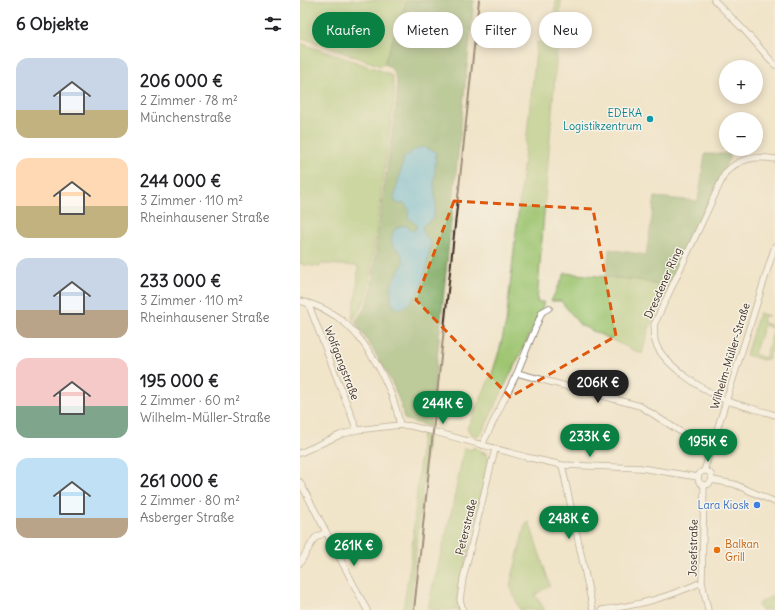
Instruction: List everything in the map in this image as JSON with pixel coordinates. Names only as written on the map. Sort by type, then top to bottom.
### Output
[{"type":"street","points":[[714,0],[744,30],[775,65]]},
{"type":"street","name":"Dresdener Ring","points":[[775,160],[765,158],[745,160],[732,165],[725,173],[654,325],[655,341],[664,358],[700,387],[727,400],[775,415]]},
{"type":"street","name":"Wilhelm-Müller-Straße","points":[[704,471],[775,246]]},
{"type":"street","points":[[300,302],[308,303],[330,312],[341,320],[365,344],[393,396],[400,425]]},
{"type":"street","name":"Wolfgangstraße","points":[[308,303],[357,430]]},
{"type":"street","points":[[482,445],[517,373],[542,312],[549,308]]},
{"type":"street","points":[[517,373],[640,406],[681,432]]},
{"type":"street","points":[[300,452],[357,430],[400,425],[411,426],[495,449],[562,465],[641,468],[698,478]]},
{"type":"street","name":"Peterstraße","points":[[462,610],[460,600],[463,579],[495,449]]},
{"type":"street","points":[[562,465],[593,610]]},
{"type":"street","points":[[704,471],[710,474],[712,480],[710,484],[704,486],[699,483],[698,478],[700,473],[704,471]]},
{"type":"street","points":[[712,480],[734,484],[775,502]]},
{"type":"street","points":[[300,482],[368,610]]},
{"type":"street","name":"Josefstraße","points":[[704,486],[702,582],[708,610]]},
{"type":"street","points":[[300,563],[315,538],[326,532]]},
{"type":"street","points":[[602,610],[648,602],[675,594],[702,582]]},
{"type":"highlighted area","points":[[454,201],[593,209],[616,336],[510,397],[416,300]]},
{"type":"green space","points":[[300,0],[407,0],[403,12],[393,12],[393,39],[384,64],[381,66],[331,48],[385,48],[385,12],[312,12],[312,41],[300,37]]},
{"type":"green space","points":[[407,0],[474,0],[473,12],[471,12],[471,29],[430,427],[404,419],[401,406],[391,381],[355,322],[365,308],[371,290],[397,98],[396,78],[389,66],[384,64],[393,39],[393,48],[463,48],[463,12],[403,12]]},
{"type":"green space","points":[[561,0],[560,12],[554,12],[556,1]]},
{"type":"green space","points":[[537,42],[539,42],[539,48],[557,48],[537,302],[544,302],[482,433],[476,436],[471,434],[467,428],[493,371],[506,323]]},
{"type":"green space","points":[[300,43],[382,71],[392,76],[394,99],[368,291],[362,307],[353,320],[352,318],[357,290],[358,266],[321,264],[320,267],[300,264]]},
{"type":"green space","points":[[705,154],[730,156],[668,288],[639,280],[606,277],[609,249],[646,255],[655,197],[698,201]]},
{"type":"green space","points":[[565,273],[639,280],[668,288],[648,331],[642,354],[580,325],[561,301],[551,301]]},
{"type":"green space","points":[[759,313],[769,316],[764,316],[762,322],[775,327],[775,349],[773,348],[768,359],[763,360],[746,355]],"holes":[[[764,325],[774,329],[765,358],[754,354]]]},
{"type":"green space","points":[[422,434],[428,436],[410,610],[403,610],[411,559]]},
{"type":"green space","points":[[473,447],[488,454],[480,452],[488,456],[489,459],[458,597],[460,610],[428,610],[453,505],[464,448],[472,450]]},
{"type":"green space","points":[[529,522],[550,585],[535,595],[545,610],[520,610],[510,586],[525,525]]},
{"type":"green space","points":[[775,594],[775,610],[761,610],[758,604]]},
{"type":"water","points":[[422,147],[436,152],[434,184],[436,207],[433,219],[423,225],[423,233],[431,243],[423,280],[415,297],[400,309],[393,306],[390,293],[392,283],[404,262],[401,253],[392,245],[392,237],[395,229],[401,226],[407,226],[413,231],[416,229],[417,225],[408,217],[409,209],[404,203],[398,204],[394,199],[404,158],[413,151]]},
{"type":"railway","points":[[414,610],[479,0]]},
{"type":"place","name":"EDEKA Logistikzentrum","points":[[650,119]]},
{"type":"place","name":"Lara Kiosk","points":[[757,505]]},
{"type":"place","name":"Balkan Grill","points":[[717,550]]}]
